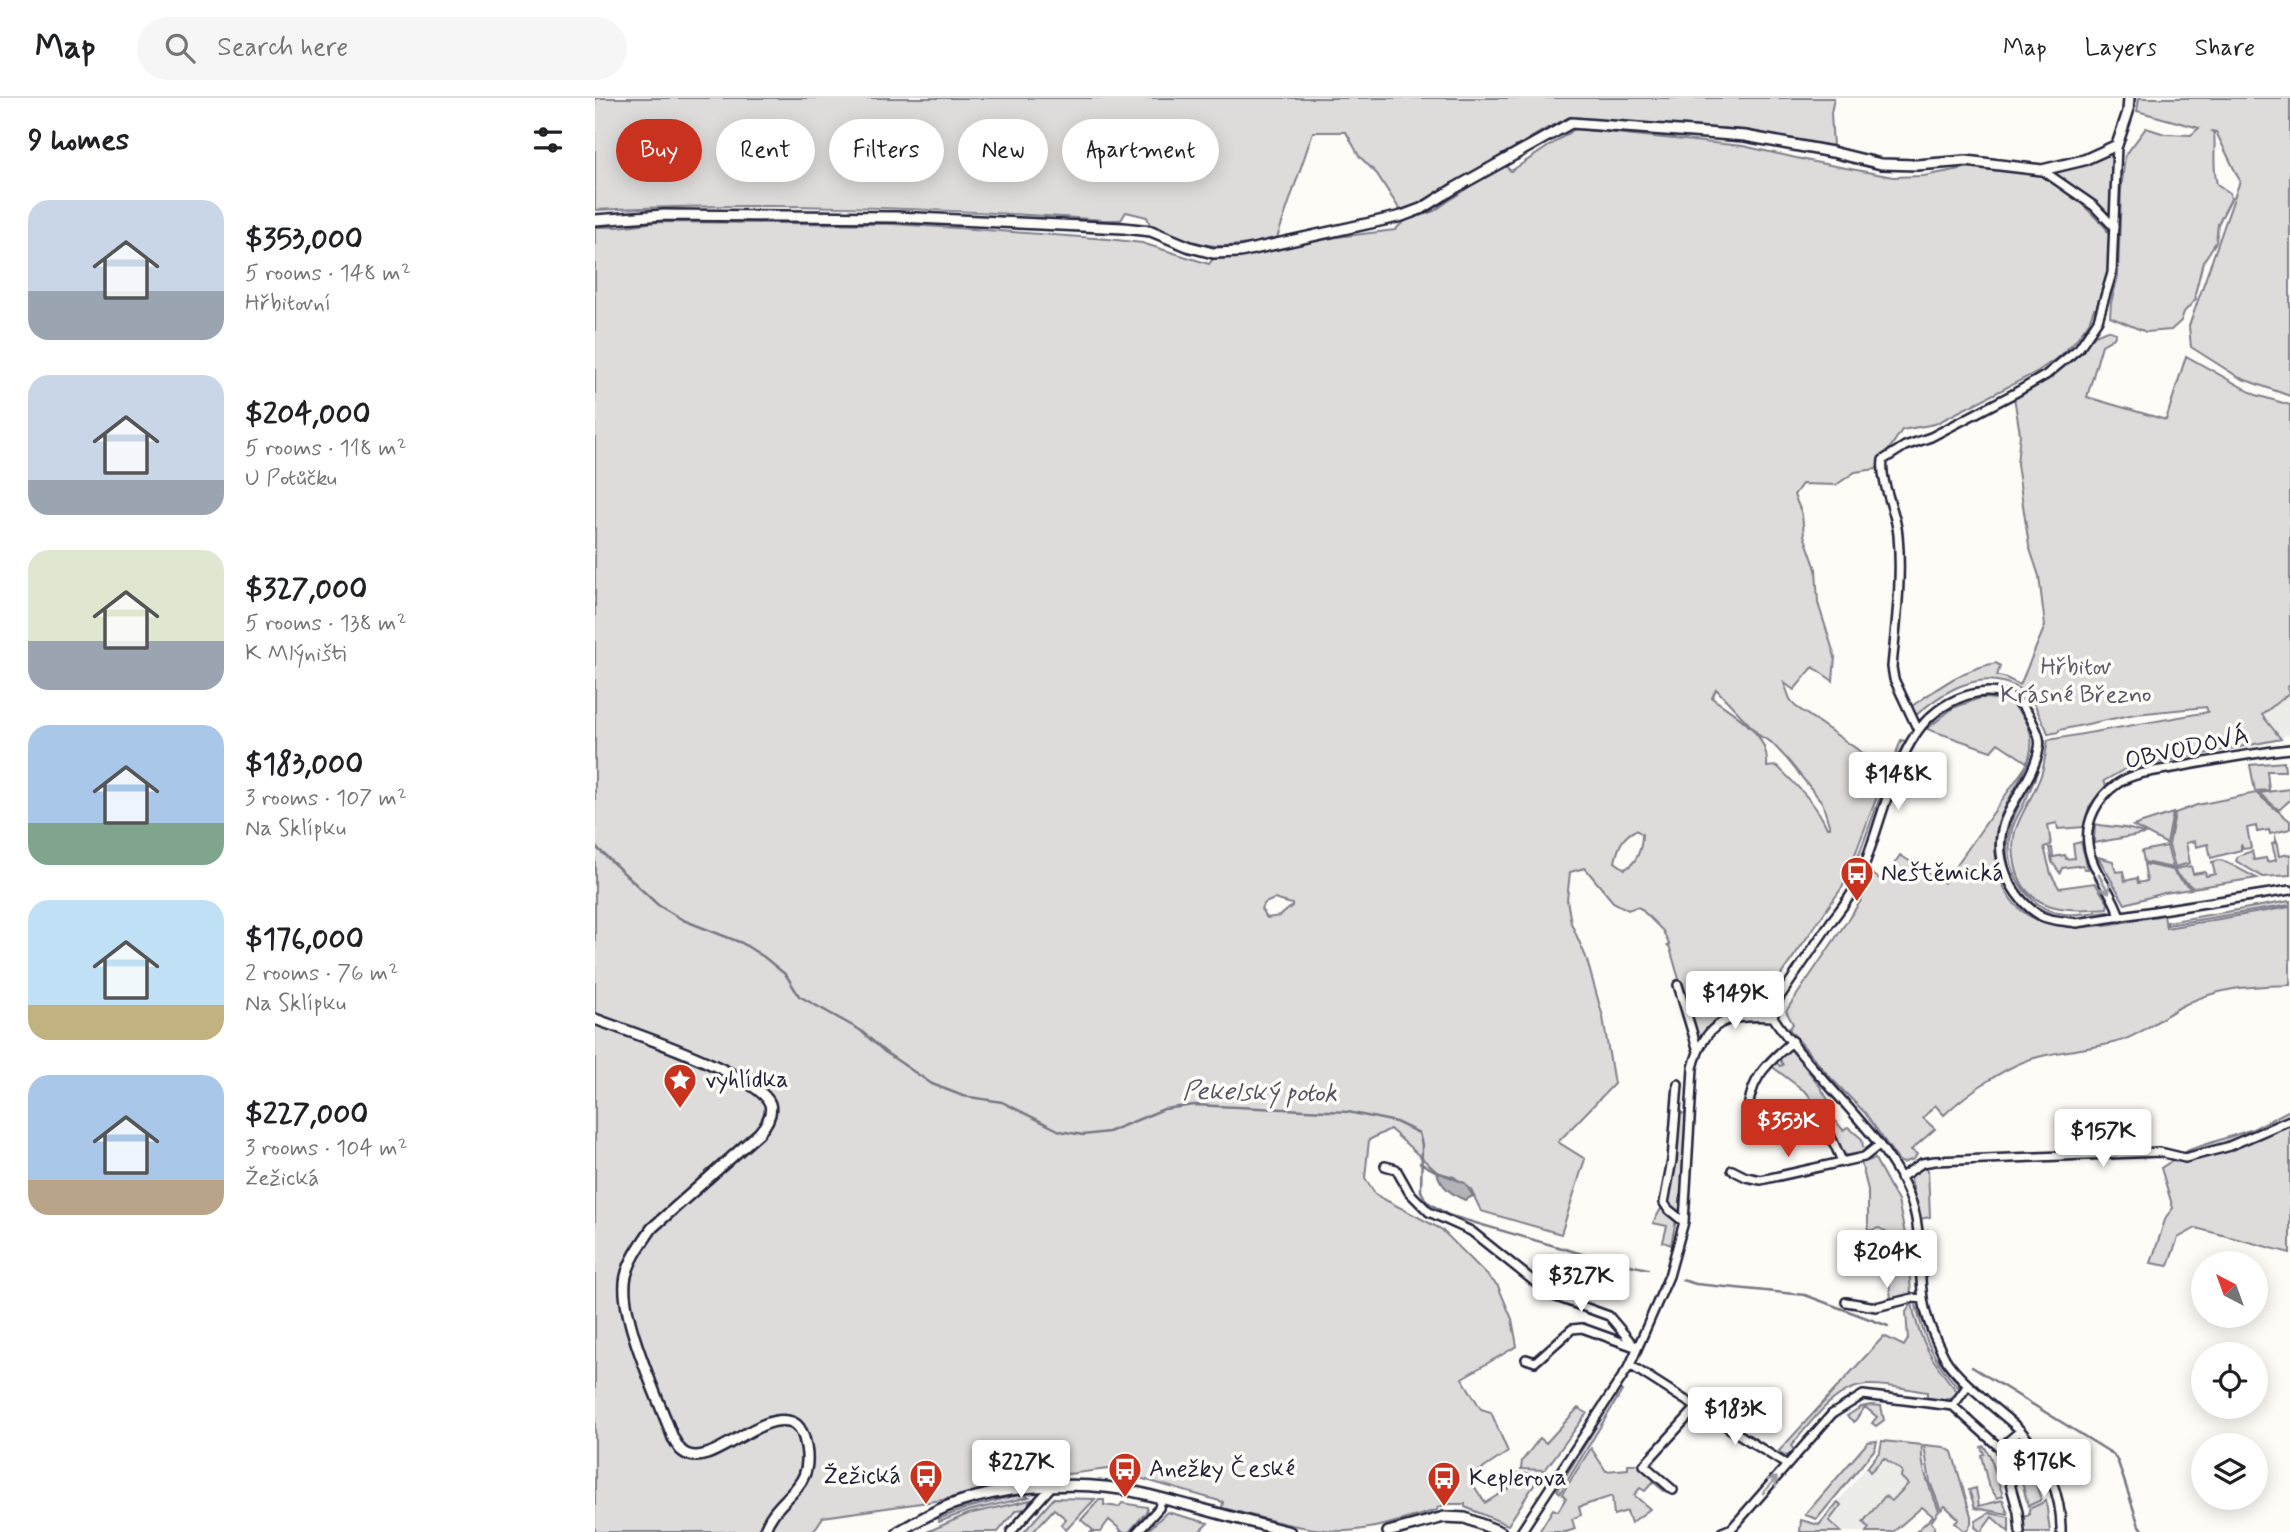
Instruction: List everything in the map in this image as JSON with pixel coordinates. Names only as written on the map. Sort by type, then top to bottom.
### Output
[{"type":"street","points":[[1917,728],[1894,679],[1892,667],[1900,587],[1898,534],[1895,511],[1882,469],[1883,460],[1905,446],[1931,437],[2046,374],[2078,348],[2098,320],[2112,273],[2117,145],[2129,98]]},
{"type":"street","points":[[595,220],[664,215],[896,217],[1123,228],[1151,231],[1213,253],[1240,252],[1402,216],[1423,208],[1571,123],[1745,136],[1881,164],[1917,165],[1966,161],[2042,170],[2084,160],[2117,145]]},
{"type":"street","points":[[2042,170],[2094,206],[2114,227]]},
{"type":"street","points":[[1773,1017],[1779,998],[1856,886],[1905,751],[1917,728],[1940,708],[1965,694],[1996,691],[2011,697],[2029,714],[2039,736],[2039,749],[2023,788],[2005,820],[2001,842],[2006,878],[2020,900],[2043,917],[2077,923],[2290,890]]},
{"type":"street","name":"OBVODOVÁ","points":[[2120,917],[2096,870],[2087,841],[2093,812],[2117,783],[2135,775],[2246,754],[2290,749]]},
{"type":"street","points":[[1678,985],[1697,1051]]},
{"type":"street","points":[[1521,1532],[1630,1365],[1669,1276],[1684,1222],[1693,1068],[1697,1051],[1715,1027],[1730,1017],[1773,1017]]},
{"type":"street","points":[[1773,1017],[1879,1145],[1900,1178],[1913,1204],[1923,1300],[1931,1330],[1947,1362],[1968,1385],[2020,1431],[2043,1462],[2062,1513],[2061,1532]]},
{"type":"street","points":[[595,1019],[701,1059],[760,1090],[770,1103],[771,1112],[767,1124],[652,1228],[625,1277],[628,1321],[673,1438],[682,1451],[701,1456],[718,1450],[761,1424],[781,1420],[796,1423],[802,1431],[807,1456],[805,1478],[778,1508],[764,1532]]},
{"type":"street","points":[[1793,1041],[1771,1059],[1753,1083],[1747,1122],[1754,1133],[1762,1136],[1826,1126],[1842,1161]]},
{"type":"street","points":[[1678,1084],[1672,1160],[1664,1203],[1684,1222]]},
{"type":"street","points":[[1900,1178],[1922,1163],[1935,1161],[2160,1152],[2185,1158],[2227,1147],[2290,1120]]},
{"type":"street","points":[[1732,1170],[1746,1177],[1762,1180],[1864,1157],[1879,1145]]},
{"type":"street","points":[[1385,1166],[1396,1169],[1409,1192],[1429,1212],[1471,1231],[1551,1295],[1609,1316],[1636,1348]]},
{"type":"street","points":[[1846,1301],[1876,1307],[1913,1298],[1923,1300]]},
{"type":"street","points":[[1526,1359],[1535,1362],[1572,1329],[1581,1328],[1636,1348]]},
{"type":"street","points":[[1630,1365],[1787,1465]]},
{"type":"street","points":[[1953,1406],[1968,1385]]},
{"type":"street","points":[[1722,1532],[1732,1528],[1832,1414],[1863,1395],[1953,1406],[2000,1448],[2018,1512],[2020,1532]]},
{"type":"street","points":[[1673,1490],[1644,1465],[1697,1407]]},
{"type":"street","points":[[2000,1448],[2020,1431]]},
{"type":"street","points":[[1011,1532],[1052,1486]]},
{"type":"street","points":[[898,1532],[956,1503],[997,1492],[1052,1486],[1140,1492],[1217,1512],[1264,1529],[1290,1532]]},
{"type":"street","points":[[1137,1532],[1159,1508],[1161,1499]]},
{"type":"street","points":[[1388,1532],[1444,1517],[1465,1518],[1501,1532]]},
{"type":"shaded area","points":[[2290,692],[2290,737],[2287,734],[2281,739],[2261,715]]},
{"type":"shaded area","points":[[1437,1172],[1465,1183],[1473,1196],[1465,1200],[1452,1193],[1441,1182]]},
{"type":"shaded area","points":[[1880,1450],[1926,1482],[1877,1532],[1804,1532],[1812,1522],[1819,1525]]},
{"type":"green space","points":[[595,98],[1834,98],[1831,113],[1833,146],[1746,130],[1570,118],[1546,129],[1420,203],[1400,210],[1377,174],[1359,156],[1346,132],[1313,132],[1277,238],[1240,245],[1212,245],[1185,239],[1150,225],[1147,217],[1126,212],[1121,220],[1104,220],[850,207],[722,206],[595,210]]},
{"type":"green space","points":[[2139,98],[2290,98],[2290,396],[2240,378],[2191,347],[2189,326],[2240,181],[2216,132],[2211,131],[2214,133],[2217,184],[2230,193],[2231,199],[2218,224],[2216,242],[2203,262],[2196,299],[2184,312],[2181,321],[2171,330],[2146,332],[2110,317],[2118,276],[2125,156],[2146,128],[2165,134],[2191,135],[2199,128],[2137,111]]},
{"type":"green space","points":[[1575,129],[1743,146],[1893,177],[1924,176],[1981,165],[2041,175],[2081,203],[2105,227],[2109,234],[2109,272],[2098,310],[2094,309],[2089,322],[2060,356],[2035,373],[1935,424],[1902,430],[1876,469],[1855,472],[1836,485],[1802,484],[1794,495],[1802,514],[1804,535],[1816,569],[1818,603],[1835,657],[1833,681],[1813,667],[1794,690],[1784,683],[1795,706],[1887,770],[1843,886],[1762,1002],[1720,1017],[1697,1041],[1663,931],[1640,908],[1628,910],[1613,902],[1585,868],[1570,872],[1567,900],[1571,923],[1586,957],[1603,1017],[1614,1084],[1558,1142],[1585,1159],[1561,1234],[1481,1211],[1471,1190],[1454,1177],[1437,1172],[1390,1129],[1369,1140],[1365,1178],[1376,1195],[1441,1229],[1498,1286],[1512,1319],[1517,1346],[1462,1378],[1481,1409],[1491,1412],[1508,1452],[1469,1478],[1485,1503],[1522,1480],[1518,1473],[1541,1474],[1508,1525],[1465,1507],[1465,1504],[1448,1504],[1438,1507],[1437,1510],[1369,1528],[1346,1531],[1315,1529],[1222,1508],[1223,1502],[1108,1469],[1020,1480],[942,1500],[823,1517],[813,1532],[595,1532],[595,227],[657,222],[892,224],[1142,243],[1209,264],[1213,259],[1241,257],[1337,237],[1395,230],[1404,221],[1434,211],[1487,174],[1505,166],[1511,171]],"holes":[[[1716,689],[1760,736],[1771,742],[1787,759],[1822,802],[1830,828],[1827,828],[1805,795],[1777,766],[1767,767],[1763,745],[1757,735],[1750,726],[1712,698]],[[1636,830],[1642,834],[1636,859],[1625,869],[1615,862],[1621,843]],[[1274,899],[1292,906],[1280,916],[1267,918],[1261,909],[1265,903]]]},
{"type":"green space","points":[[2112,151],[2114,153],[2111,219],[2049,171]]},
{"type":"green space","name":"Hřbitov Krásné Březno","points":[[2107,330],[2116,333],[2114,338],[2102,345],[2087,397],[2166,420],[2186,356],[2256,395],[2290,405],[2290,685],[2287,688],[2290,692],[2262,715],[2281,739],[2125,769],[2104,781],[2106,786],[2089,807],[2084,827],[2058,829],[2057,823],[2048,825],[2051,845],[2044,847],[2051,874],[2059,888],[2095,883],[2108,903],[2107,908],[2077,910],[2050,906],[2038,900],[2020,880],[2015,864],[2015,832],[2039,780],[2048,740],[2208,712],[2206,707],[2135,714],[2048,734],[2034,703],[2026,694],[2016,687],[1988,680],[1949,692],[1914,717],[1909,708],[1961,675],[1996,663],[2000,666],[1997,676],[2020,685],[2045,626],[2039,576],[2029,546],[2017,464],[2020,434],[2014,397],[2073,360],[2095,335]]},
{"type":"green space","points":[[1980,698],[2003,701],[2022,715],[2029,729],[2031,743],[2027,762],[1998,743],[1991,751],[1927,729],[1953,708]]},
{"type":"green space","points":[[1901,740],[1905,741],[1859,866],[1855,865]]},
{"type":"green space","points":[[2045,740],[2037,774],[2012,830],[2010,858],[2014,872],[2028,895],[2038,904],[2065,914],[2108,911],[2098,916],[2073,918],[2046,911],[2022,894],[2010,869],[2007,855],[2011,825],[2037,771]]},
{"type":"green space","points":[[2284,762],[2285,771],[2267,771],[2269,790],[2255,791],[2250,765]]},
{"type":"green space","points":[[2026,766],[2003,811],[1996,830],[1995,843],[2000,876],[2011,899],[2027,915],[2047,923],[2070,927],[2119,923],[2164,915],[2166,928],[2290,907],[2290,985],[2222,991],[2182,1006],[2126,1039],[2038,1057],[2013,1066],[1976,1089],[1944,1115],[1935,1105],[1923,1118],[1935,1129],[1911,1150],[1917,1154],[1914,1159],[1903,1163],[1898,1160],[1865,1113],[1789,1029],[1793,1024],[1786,1011],[1860,902],[1872,874],[1883,881],[1900,855],[1944,883]]},
{"type":"green space","points":[[2290,789],[2290,800],[2279,810],[2259,793]]},
{"type":"green space","points":[[2256,793],[2290,821],[2290,829],[2270,834],[2269,830],[2257,832],[2256,826],[2247,828],[2251,848],[2243,849],[2241,844],[2241,850],[2211,858],[2208,844],[2196,847],[2195,841],[2186,843],[2190,863],[2175,867],[2169,845],[2175,813],[2197,805]]},
{"type":"green space","points":[[2173,813],[2167,844],[2133,826]]},
{"type":"green space","points":[[2095,824],[2126,828],[2144,834],[2094,843]]},
{"type":"green space","points":[[2275,835],[2279,856],[2290,854],[2290,875],[2263,877],[2236,861],[2238,856],[2252,851],[2254,860],[2276,860],[2272,844],[2275,843]]},
{"type":"green space","points":[[2081,842],[2088,869],[2084,869],[2083,865],[2062,868],[2060,873],[2052,862],[2049,848],[2052,848],[2053,857],[2065,855],[2066,859],[2075,858],[2073,844]]},
{"type":"green space","points":[[2167,846],[2173,868],[2144,862],[2142,851]]},
{"type":"green space","points":[[2098,857],[2113,861],[2116,872],[2123,871],[2125,881],[2137,878],[2138,883],[2147,881],[2144,864],[2173,870],[2191,889],[2125,904]]},
{"type":"green space","points":[[2219,860],[2257,878],[2193,888],[2176,873],[2175,869],[2191,866],[2193,874],[2215,874],[2212,862]]},
{"type":"green space","points":[[2290,901],[2290,905],[2167,925],[2167,922]]},
{"type":"green space","points":[[1791,1049],[1835,1111],[1831,1115],[1843,1130],[1848,1127],[1862,1139],[1866,1149],[1861,1153],[1852,1156],[1843,1154],[1827,1129],[1830,1125],[1807,1093],[1770,1065],[1775,1061],[1780,1066],[1783,1065],[1779,1058]]},
{"type":"green space","points":[[2290,1110],[2290,1253],[2196,1228],[2178,1238],[2168,1266],[2151,1263],[2166,1217],[2173,1208],[2161,1168],[2189,1150],[2253,1129]]},
{"type":"green space","points":[[1685,1113],[1686,1139],[1678,1214],[1669,1208],[1666,1202],[1679,1114]]},
{"type":"green space","points":[[1875,1159],[1898,1201],[1907,1243],[1889,1246],[1888,1233],[1879,1228],[1868,1231],[1868,1190],[1861,1162]]},
{"type":"green space","points":[[1925,1167],[1928,1170],[1930,1217],[1920,1219],[1911,1179],[1914,1173]]},
{"type":"green space","points":[[1663,1205],[1676,1220],[1671,1245],[1663,1242],[1667,1226],[1653,1223]]},
{"type":"green space","points":[[1908,1249],[1911,1295],[1891,1299],[1886,1255]]},
{"type":"green space","points":[[1912,1303],[1918,1328],[1928,1351],[1958,1392],[1951,1398],[1940,1400],[1927,1398],[1927,1392],[1897,1387],[1866,1385],[1854,1388],[1824,1408],[1791,1446],[1795,1451],[1784,1456],[1779,1451],[1884,1336],[1904,1346],[1908,1339],[1906,1312]]},
{"type":"green space","points":[[1916,1305],[1940,1361],[1958,1382],[1959,1388],[1943,1370],[1931,1350]]},
{"type":"green space","points":[[1619,1389],[1622,1391],[1560,1493],[1557,1490]]},
{"type":"green space","points":[[1881,1406],[1884,1420],[1876,1426],[1872,1423],[1877,1417],[1865,1407],[1854,1422],[1847,1416],[1861,1407]]},
{"type":"green space","points":[[1578,1408],[1587,1413],[1545,1470],[1521,1469],[1522,1461],[1540,1438],[1546,1443]]},
{"type":"green space","points":[[1877,1441],[1875,1449],[1817,1519],[1805,1515],[1868,1442]]},
{"type":"green space","points":[[1882,1441],[1922,1445],[1924,1470],[1939,1511],[1931,1522],[1935,1527],[1931,1532],[1916,1532],[1933,1516],[1922,1507],[1893,1532],[1866,1532],[1869,1528],[1863,1522],[1885,1496],[1892,1501],[1908,1484],[1901,1477],[1902,1471],[1884,1458],[1870,1472],[1867,1468],[1880,1451]]},
{"type":"green space","points":[[2014,1441],[2040,1482],[2036,1484],[2041,1500],[2028,1506],[2018,1466],[2010,1468],[2006,1451]]},
{"type":"green space","points":[[1924,1445],[1944,1447],[1952,1452],[1971,1516],[1971,1524],[1966,1532],[1955,1523],[1959,1519],[1945,1506],[1941,1510],[1930,1482]]},
{"type":"green space","points":[[1984,1446],[2003,1496],[1997,1498],[1988,1484],[1981,1455],[1984,1454],[1981,1447]]},
{"type":"green space","points":[[1591,1448],[1606,1471],[1628,1469],[1628,1464],[1638,1464],[1667,1488],[1664,1491],[1653,1482],[1645,1491],[1640,1488],[1634,1495],[1650,1509],[1631,1523],[1627,1511],[1614,1515],[1612,1496],[1579,1507],[1581,1515],[1572,1519],[1575,1529],[1566,1532],[1539,1532],[1553,1509],[1558,1511],[1566,1498],[1562,1494]]},
{"type":"green space","points":[[1976,1488],[1979,1506],[2003,1500],[2008,1514],[1975,1508],[1969,1490]]},
{"type":"green space","points":[[1022,1494],[1029,1497],[968,1511],[939,1522],[938,1519],[967,1508]]},
{"type":"green space","points":[[1054,1498],[1095,1499],[1066,1530],[1061,1525],[1066,1519],[1054,1509],[1033,1532],[1024,1532]]},
{"type":"green space","points":[[1031,1500],[1026,1509],[1016,1510],[998,1532],[927,1532],[968,1514]]},
{"type":"green space","points":[[1099,1500],[1104,1500],[1104,1505],[1119,1507],[1122,1503],[1147,1507],[1147,1511],[1129,1532],[1120,1532],[1109,1520],[1100,1532],[1091,1532],[1093,1530],[1081,1520]]},
{"type":"green space","points":[[2046,1501],[2050,1532],[2024,1532],[2023,1517],[2029,1515],[2029,1509]]},
{"type":"green space","points":[[1838,1502],[1841,1505],[1829,1521],[1841,1532],[1800,1532],[1801,1520],[1819,1525]]},
{"type":"green space","points":[[1167,1512],[1208,1523],[1199,1532],[1146,1532]]},
{"type":"green space","points":[[1989,1513],[2009,1517],[2009,1532],[1992,1517],[1981,1532],[1975,1527],[1976,1521]]},
{"type":"waterway","name":"Pekelský potok","points":[[595,846],[658,905],[683,920],[742,943],[764,957],[786,975],[799,996],[860,1030],[885,1052],[932,1084],[963,1096],[1002,1102],[1060,1131],[1083,1135],[1108,1132],[1164,1109],[1194,1105],[1348,1112],[1396,1122],[1419,1133],[1422,1145],[1421,1191],[1426,1201],[1448,1215],[1589,1256],[1648,1269]]},
{"type":"waterway","points":[[1420,1163],[1437,1172]]},
{"type":"waterway","name":"Pekelský potok","points":[[1682,1280],[1696,1284],[1805,1295],[1888,1326]]},
{"type":"waterway","name":"Pekelský potok","points":[[1972,1367],[2113,1454],[2139,1526],[2144,1531]]},
{"type":"place","name":"Neštěmická","points":[[1857,903]]},
{"type":"place","name":"vyhlídka","points":[[680,1110]]},
{"type":"place","name":"Anežky České","points":[[1125,1499]]},
{"type":"place","name":"Žežická","points":[[926,1506]]},
{"type":"place","name":"Keplerova","points":[[1444,1508]]}]
